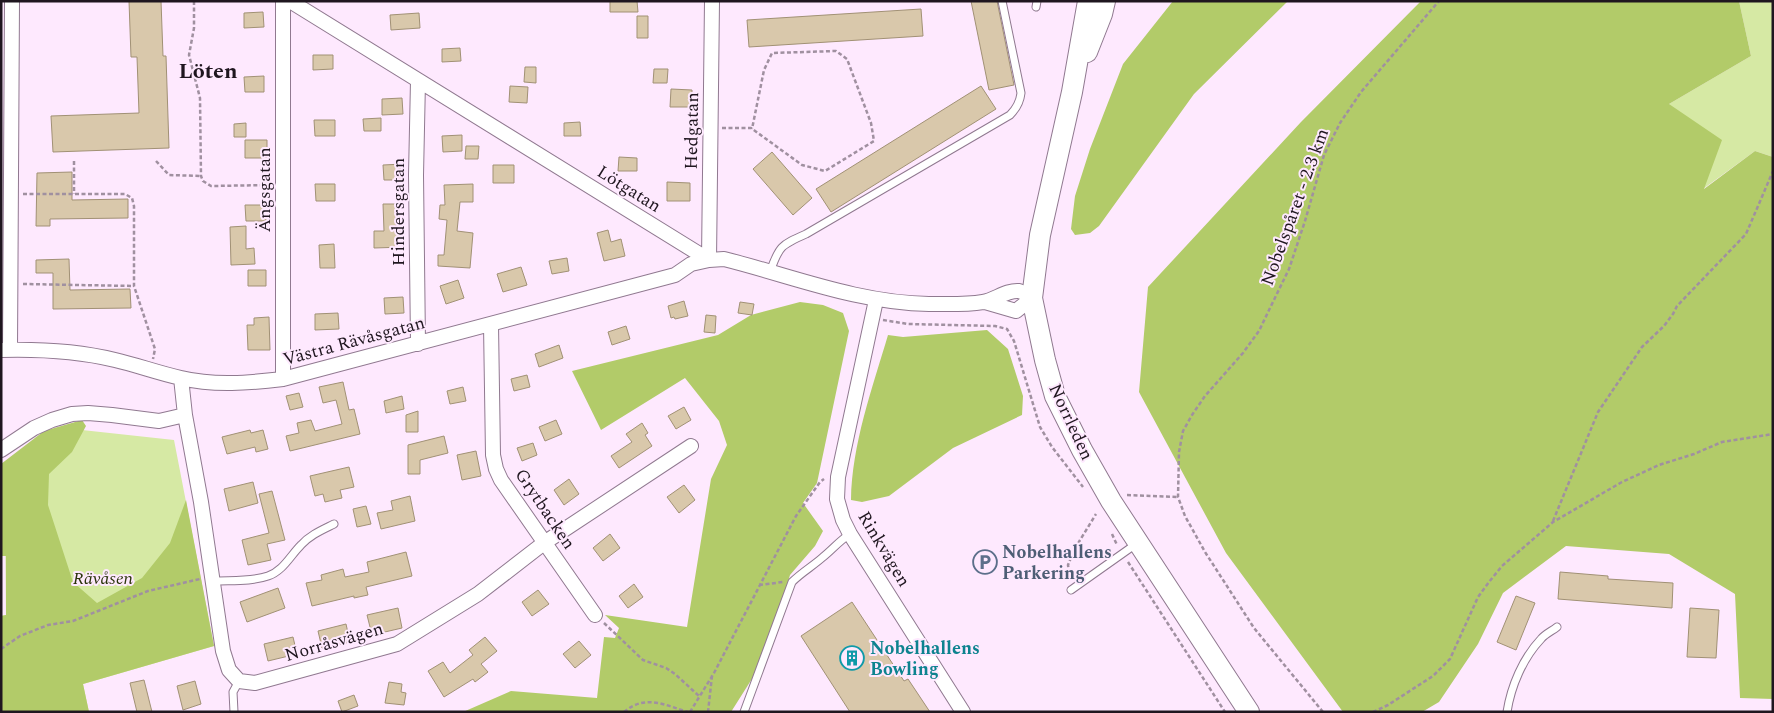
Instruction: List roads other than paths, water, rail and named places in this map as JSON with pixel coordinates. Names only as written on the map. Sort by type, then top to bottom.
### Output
[{"type":"street","points":[[6,350],[11,284],[11,194],[7,56],[12,1]]},
{"type":"street","name":"Ängsgatan","points":[[283,1],[283,379]]},
{"type":"street","name":"Lötgatan","points":[[290,1],[708,260],[724,259],[825,288],[876,300],[911,304],[985,302],[1016,311],[1032,298]]},
{"type":"street","name":"Hedgatan","points":[[708,260],[712,1]]},
{"type":"street","name":"Norrleden","points":[[1088,1],[1072,92],[1041,227],[1032,298],[1045,360],[1055,396],[1082,450],[1138,542],[1249,712]]},
{"type":"street","name":"Norrleden","points":[[1072,92],[1106,1]]},
{"type":"street","name":"Hindersgatan","points":[[418,81],[416,175],[418,344]]},
{"type":"street","name":"Västra Rävåsgatan","points":[[6,350],[59,352],[114,359],[181,378],[237,383],[283,379],[675,275],[691,264],[708,260]]},
{"type":"street","name":"Rinkvägen","points":[[876,300],[840,469],[837,499],[843,520],[850,534],[963,712]]},
{"type":"street","name":"Grytbacken","points":[[491,324],[496,470],[544,543],[595,615]]},
{"type":"street","points":[[181,378],[185,415],[191,439],[214,581],[223,651],[229,670],[239,681]]},
{"type":"street","points":[[1,450],[34,428],[72,414],[104,414],[159,421],[185,415]]},
{"type":"street","name":"Norråsvägen","points":[[239,681],[255,683],[397,644],[478,594],[544,543],[691,446]]},
{"type":"lane","points":[[770,272],[778,251],[782,246],[815,230],[1010,114],[1016,108],[1020,102],[1021,93],[1002,1]]},
{"type":"lane","points":[[214,581],[243,580],[267,576],[277,572],[301,545],[314,534],[334,524]]},
{"type":"lane","points":[[744,712],[792,582],[804,570],[824,557],[838,542],[850,534]]},
{"type":"lane","points":[[1072,590],[1138,542]]},
{"type":"lane","points":[[1507,712],[1510,696],[1525,661],[1542,638],[1557,627]]},
{"type":"lane","points":[[234,712],[233,692],[239,681]]},
{"type":"place","name":"Nobelhallens Parkering","points":[[985,562]]},
{"type":"place","name":"Nobelhallens Bowling","points":[[852,658]]},
{"type":"district","name":"Löten","points":[[208,71]]},
{"type":"park label","name":"Rävåsen","points":[[103,578]]}]
